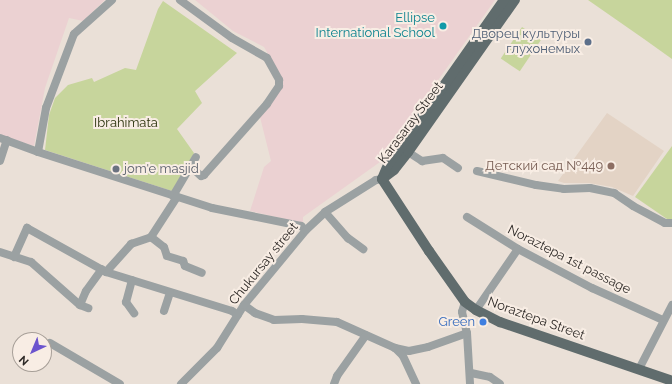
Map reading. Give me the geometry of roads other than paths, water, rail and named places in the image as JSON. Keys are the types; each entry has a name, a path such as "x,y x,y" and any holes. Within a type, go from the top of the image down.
{"main road":[{"name":"Karasaray Street","path":"382,179 388,165 504,0"},
{"name":"Karasaray Street","path":"382,179 394,170 408,152 515,0"},
{"name":"Noraztepa Street","path":"382,179 429,251 465,302 476,310 500,322 672,381"}],"street":[{"path":"38,152 46,108 74,34 112,0"},
{"path":"180,0 232,38 267,58 279,80 277,88 267,104 204,175 201,176 191,167"},
{"path":"0,161 3,139 175,197 212,208 302,226 306,230"},
{"path":"408,152 422,161 443,158 458,168"},
{"path":"80,305 86,291 131,244 151,238 196,157"},
{"path":"477,171 536,185 564,189 590,188 614,192 633,206 665,223 672,223"},
{"name":"Chukursay street","path":"181,384 217,348 244,305 306,230 325,212 376,180 382,179"},
{"path":"325,212 348,238 364,249"},
{"name":"Noraztepa 1st passage","path":"467,217 518,250 592,288 663,320"},
{"path":"14,257 26,228 104,271 170,293 232,311 238,315"},
{"path":"151,238 164,247 167,256 183,262 185,266 202,272"},
{"path":"476,310 518,250"},
{"path":"0,252 34,265 80,305 88,308"},
{"path":"132,280 126,302 134,313"},
{"path":"164,311 170,293"},
{"path":"465,302 462,312 467,334 471,373 470,384"},
{"path":"244,305 255,313 274,320 302,319 337,322 396,348 409,351 421,349 467,334"},
{"path":"639,369 672,305"},
{"path":"334,384 336,376 366,335"},
{"path":"52,344 120,384"},
{"path":"396,348 402,356 416,384"},
{"path":"471,373 490,377 500,384"}],"place":[{"name":"Ellipse International School","path":"443,26"},
{"name":"Дворец культуры глухонемых","path":"588,42"},
{"name":"Детский сад №449","path":"611,166"},
{"name":"jom'e masjid","path":"116,169"},
{"name":"Green","path":"483,322"}],"park label":[{"name":"Ibrahimаta","path":"126,123"}]}
